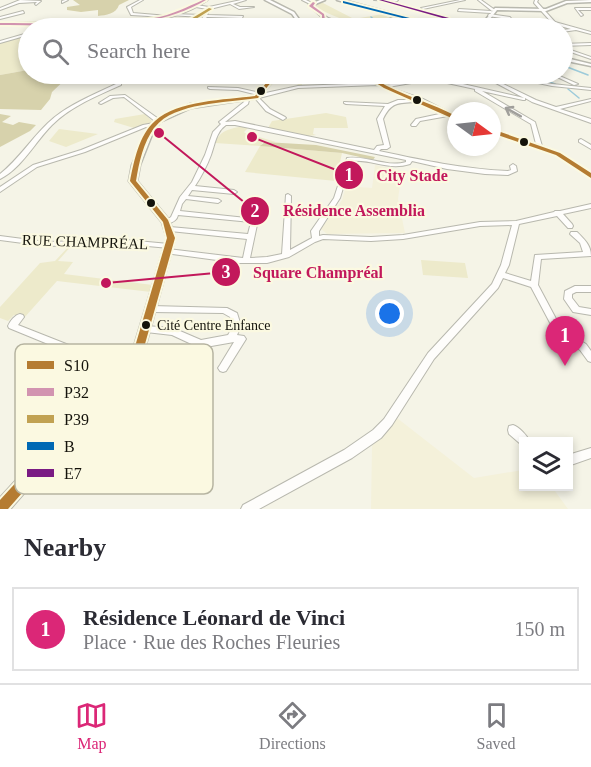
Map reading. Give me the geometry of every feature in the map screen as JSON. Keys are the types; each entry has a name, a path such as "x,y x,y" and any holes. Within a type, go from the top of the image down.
{"main road":[{"path":"158,18 197,6 205,0"},
{"path":"267,0 293,13 296,18"},
{"path":"322,0 312,6 325,18"},
{"path":"487,18 491,12 505,8 543,10 578,0 591,1"},
{"path":"342,1 399,18"},
{"path":"0,24 18,24"},
{"path":"573,61 591,66"},
{"path":"141,344 169,249 168,226 133,181 136,165 156,123 190,106 258,96 268,84"},
{"path":"0,509 15,492"}],"street":[{"path":"63,2 67,0"},
{"path":"142,0 129,7 132,14 238,18"},
{"path":"197,6 209,8 245,0"},
{"path":"303,0 313,4"},
{"path":"375,0 397,0"},
{"path":"423,8 464,0"},
{"path":"479,0 491,12"},
{"path":"527,0 536,1 550,18"},
{"path":"578,0 591,7"},
{"path":"6,1 40,1 36,4"},
{"path":"0,9 21,1"},
{"path":"230,3 239,8 252,7"},
{"path":"581,15 574,9 591,7"},
{"path":"205,16 209,8"},
{"path":"459,10 491,12 509,18"},
{"path":"0,18 22,12"},
{"path":"573,28 591,33"},
{"path":"0,35 18,35"},
{"path":"0,42 18,36"},
{"path":"573,46 591,44"},
{"path":"573,51 591,58"},
{"path":"573,83 591,89"},
{"path":"0,177 27,152 55,120 119,84"},
{"path":"210,88 238,89 258,96 298,87 395,84"},
{"path":"456,84 534,100"},
{"path":"501,84 534,100 591,121"},
{"path":"547,84 577,85"},
{"path":"381,85 447,113"},
{"path":"473,88 532,123 539,146"},
{"path":"100,93 112,97"},
{"path":"0,190 35,166 84,151 156,123 130,97 123,95 112,97 100,103"},
{"path":"258,96 268,110 283,118"},
{"path":"247,99 216,135 191,188 168,226 251,237"},
{"path":"346,103 387,105 393,102 420,100"},
{"path":"557,108 591,100"},
{"path":"375,152 380,147 387,147 380,119 387,105"},
{"path":"414,125 418,120 447,114"},
{"path":"228,123 485,172 512,172 514,171 513,166"},
{"path":"501,134 561,156 591,176"},
{"path":"581,141 591,147"},
{"path":"316,238 315,231 337,198 349,159 357,158 400,166 408,163 410,159"},
{"path":"191,188 234,192"},
{"path":"288,196 284,252 286,255 316,238 403,237 480,224 516,223 591,206"},
{"path":"183,198 218,201"},
{"path":"557,212 570,226"},
{"path":"176,213 255,219 246,260"},
{"path":"247,509 348,454 377,434 388,422 430,356 495,286 501,274 516,223"},
{"path":"574,234 583,243 588,254 538,257 534,285 560,332 583,347 590,355"},
{"name":"RUE CHAMPRÉAL","path":"0,238 46,244 126,242 210,259 270,259 286,255"},
{"path":"501,274 534,285"},
{"path":"591,290 575,289 568,293 568,299 576,310 591,312"},
{"path":"152,309 230,312 237,319 237,326 231,338"},
{"path":"20,317 12,326 57,344"},
{"path":"146,329 173,333 200,344 231,338 241,339 224,368"},
{"path":"513,430 521,437"},
{"path":"573,459 591,453"}],"shaded area":[{"path":"73,0 129,0 119,5 113,12 98,16 98,10 81,12 67,10 67,7 80,5"},
{"path":"321,2 352,18 340,18 313,5"},
{"path":"383,14 390,18 360,18"},
{"path":"18,37 18,72 0,75 0,42"},
{"path":"18,72 18,84 60,84 52,92 50,99 41,110 0,109 0,75"},
{"path":"326,113 346,117 348,128 314,128 313,134 316,135 308,136 268,128 272,121"},
{"path":"0,114 11,116 2,122 13,125 19,122 36,125 30,131 0,147"},
{"path":"145,114 153,122 134,128 114,122 115,119"},
{"path":"251,125 245,133 276,142 263,142 261,146 342,153 336,181 245,172 260,146 215,143 225,131"},
{"path":"59,129 98,134 66,147 49,141"},
{"path":"265,142 316,145 375,157 373,160 342,153 260,146"},
{"path":"375,165 402,171 398,199 405,233 327,234 321,229 342,200 346,186 372,188"},
{"path":"72,245 58,261 73,262 64,274 153,285 151,292 57,281 24,318 14,315 8,321 0,318 0,307 40,263 55,261"},
{"path":"421,260 465,263 468,278 423,275"},
{"path":"397,418 474,478 519,471 519,491 555,491 568,509 371,509 372,446"}],"waterway":[{"path":"573,69 588,75"},
{"path":"568,89 579,98"}],"transit line":[{"name":"P32","path":"160,18 205,0"},
{"name":"E7","path":"380,0 447,18"},
{"name":"B","path":"344,2 406,18"},
{"name":"P32","path":"314,3 311,6 324,18"},
{"name":"P39","path":"195,18 210,9"},
{"name":"P32","path":"0,24 18,24"},
{"name":"S10","path":"140,344 171,238 166,222 133,181 144,141 158,121 167,115 204,104 256,97 267,84"},
{"name":"S10","path":"380,84 447,114"},
{"name":"S10","path":"501,134 558,154 591,176"},
{"name":"S10","path":"0,509 15,492"}],"place":[{"name":"Résidence Assemblia","path":"159,133"},
{"name":"City Stade","path":"252,137"},
{"name":"Square Champréal","path":"106,283"},
{"name":"Cité Centre Enfance","path":"146,325"},
{"name":"Résidence Léonard de Vinci","path":"565,366"}]}
